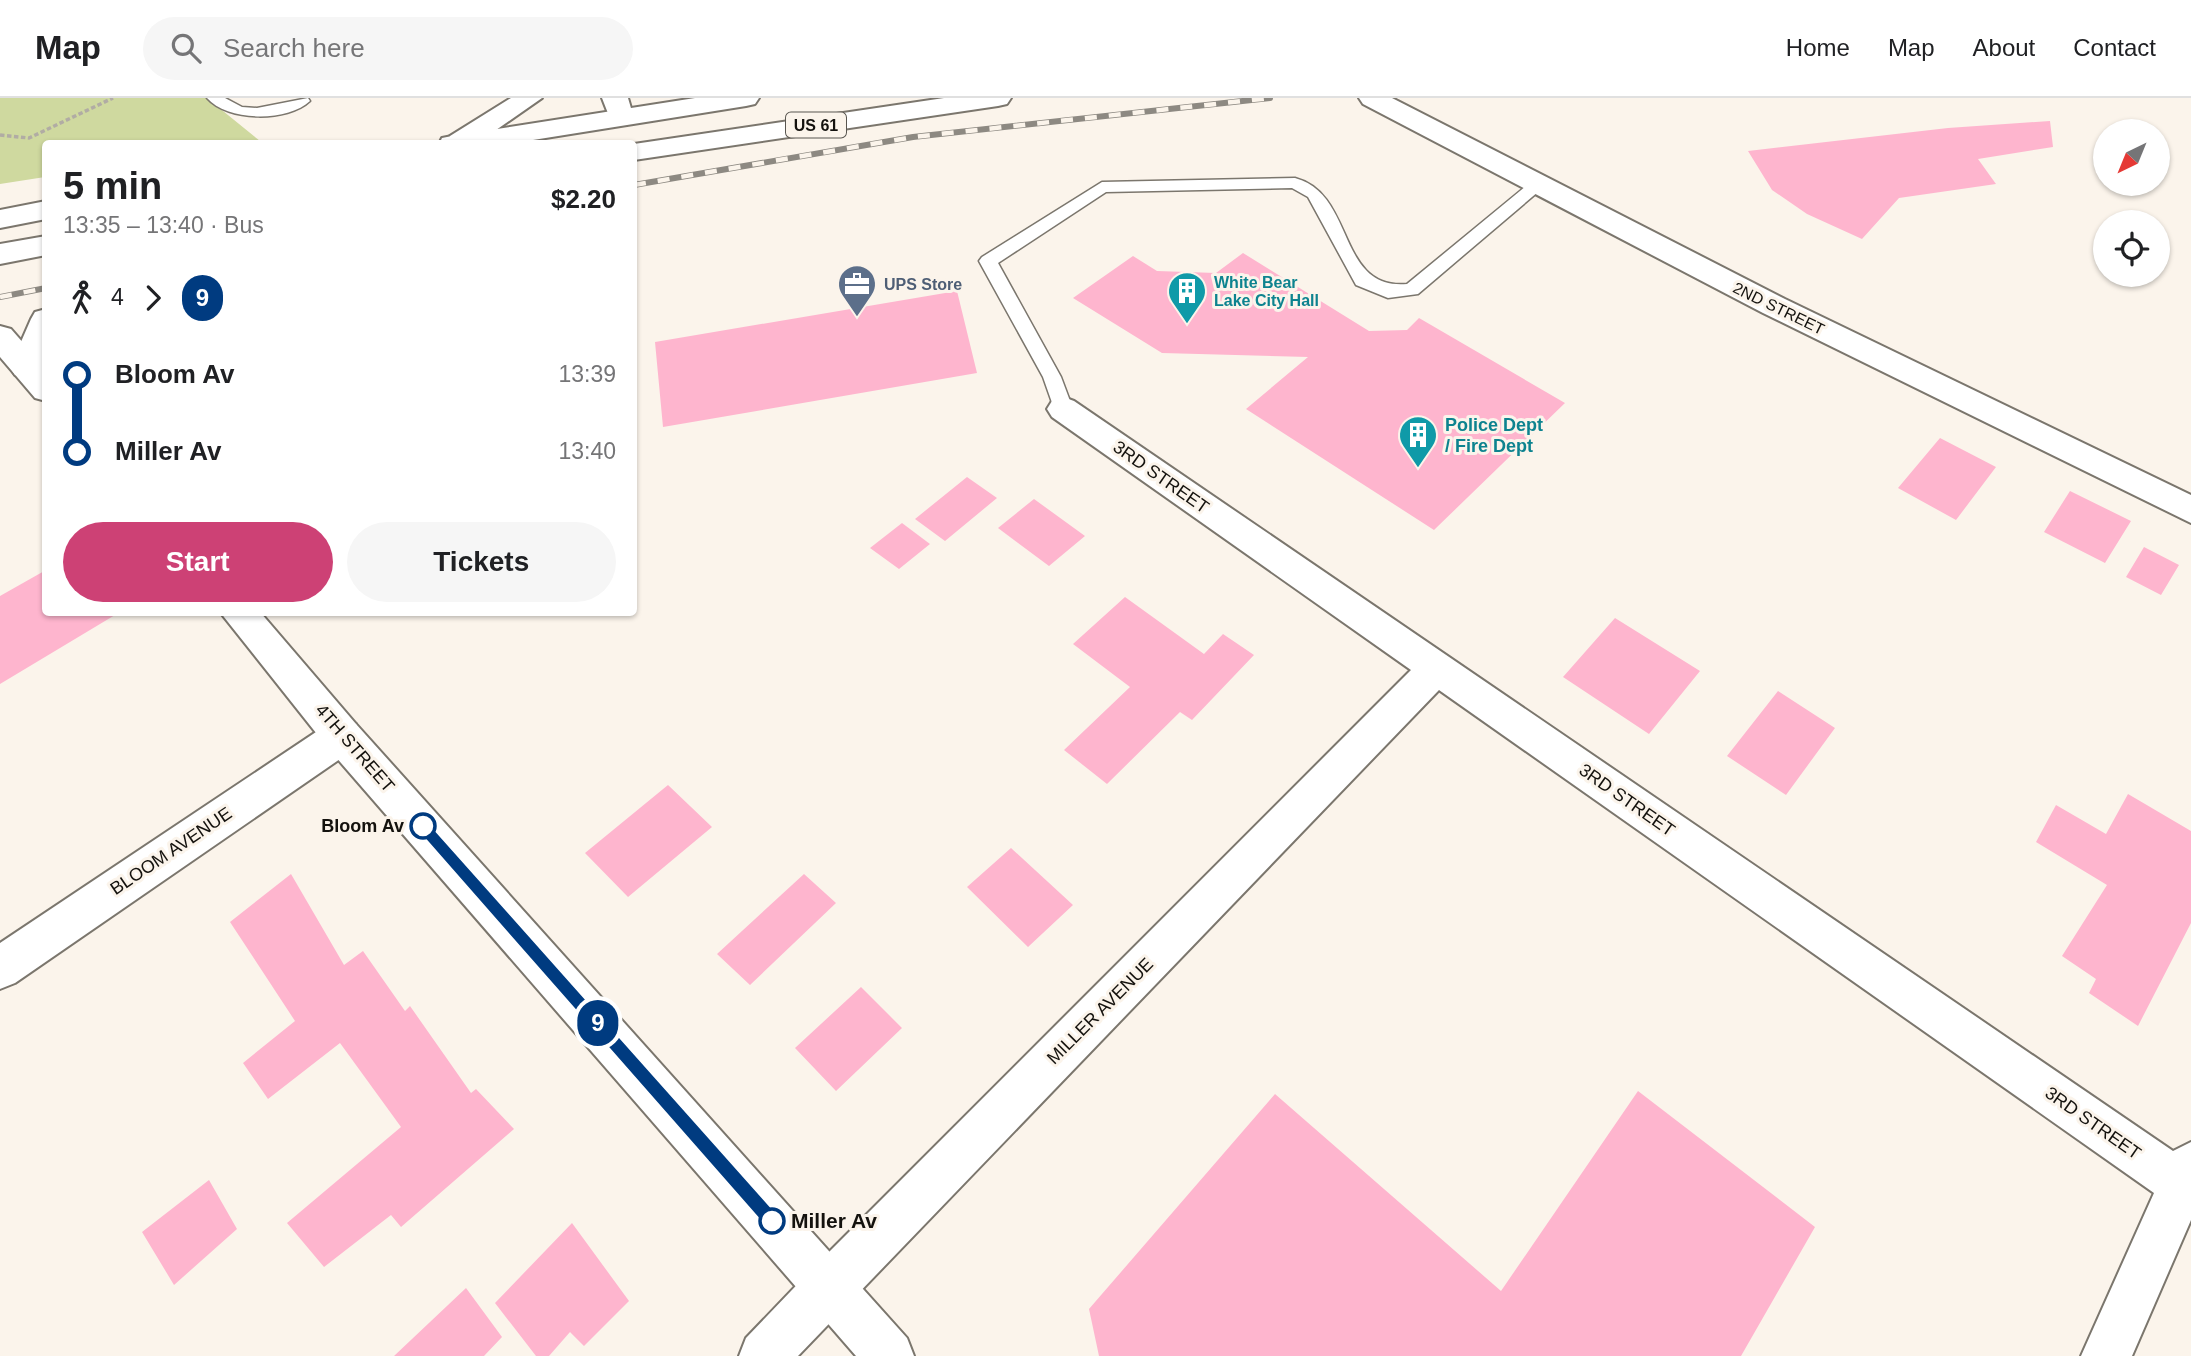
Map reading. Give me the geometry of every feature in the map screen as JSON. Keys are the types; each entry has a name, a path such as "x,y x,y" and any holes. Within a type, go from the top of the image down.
{"street":[{"path":"461,140 529,98"},
{"path":"469,140 617,107 746,98"},
{"name":"US 61","path":"637,152 998,98"},
{"name":"2ND STREET","path":"1372,98 1537,186 1774,306 2191,510"},
{"path":"588,140 617,107"},
{"path":"0,219 42,211"},
{"path":"0,254 42,246"},
{"path":"0,337 36,379"},
{"path":"36,379 42,343"},
{"name":"3RD STREET","path":"1063,409 1437,668 2188,1180"},
{"name":"4TH STREET","path":"241,616 342,736 830,1285 889,1356"},
{"name":"MILLER AVENUE","path":"764,1356 830,1285 1437,668"},
{"name":"BLOOM AVENUE","path":"0,968 342,736"},
{"path":"2106,1356 2188,1180"}],"lane":[{"path":"215,98 237,114 255,114 302,101"},
{"path":"1063,409 1052,377 988,261 1102,187 1295,183 1315,194 1362,281 1388,292 1412,290 1537,186"}],"path":[{"path":"0,135 29,138 113,98"}],"green space":[{"path":"0,98 207,98 259,140 42,140 42,177 0,184"}],"building":[{"path":"2050,121 2053,147 1978,159 1996,184 1899,198 1862,239 1807,214 1772,190 1748,151 1948,128"},
{"name":"Police Dept / Fire Dept","path":"1243,253 1369,331 1407,330 1419,318 1565,403 1434,530 1246,409 1308,357 1162,353 1073,298 1133,256 1157,271 1216,273"},
{"path":"957,291 977,373 663,427 655,342"},
{"path":"1940,438 1996,467 1956,520 1898,488"},
{"path":"967,477 997,498 945,541 915,519"},
{"path":"2070,491 2131,521 2105,563 2044,532"},
{"path":"1034,499 1085,536 1049,566 998,528"},
{"path":"902,523 930,544 899,569 870,548"},
{"path":"2144,547 2179,565 2161,595 2126,577"},
{"path":"42,572 42,616 113,616 0,684 0,596"},
{"path":"1125,597 1204,654 1223,634 1254,655 1192,720 1180,712 1107,784 1064,750 1130,687 1073,644"},
{"path":"1615,618 1700,671 1649,734 1563,677"},
{"path":"1778,691 1835,728 1786,795 1727,756"},
{"path":"668,785 712,827 628,897 585,853"},
{"path":"2128,794 2191,831 2191,923 2138,1026 2089,993 2096,979 2062,956 2107,885 2036,842 2056,805 2106,834"},
{"path":"1011,848 1073,905 1028,947 967,887"},
{"path":"291,874 344,965 363,951 405,1011 410,1006 471,1093 476,1089 514,1129 401,1227 391,1215 324,1267 287,1223 401,1127 340,1043 268,1099 243,1063 295,1021 230,922"},
{"path":"804,874 836,903 750,985 717,954"},
{"path":"861,987 902,1028 836,1091 795,1048"},
{"path":"1638,1091 1815,1227 1741,1356 1099,1356 1089,1309 1275,1094 1501,1291"},
{"path":"209,1180 237,1229 174,1285 142,1232"},
{"path":"572,1223 629,1301 584,1346 570,1332 549,1356 536,1356 495,1303"},
{"path":"466,1288 502,1337 484,1356 394,1356"}],"railway":[{"path":"637,184 913,137 1270,98"},
{"path":"0,297 42,289"}],"bus line":[{"name":"9","path":"423,826 772,1221"}],"place":[{"name":"UPS Store","path":"857,318"},
{"name":"White Bear Lake City Hall","path":"1187,325"},
{"name":"Police Dept / Fire Dept","path":"1418,469"},
{"name":"Bloom Av","path":"423,826"},
{"name":"Miller Av","path":"772,1221"}]}
